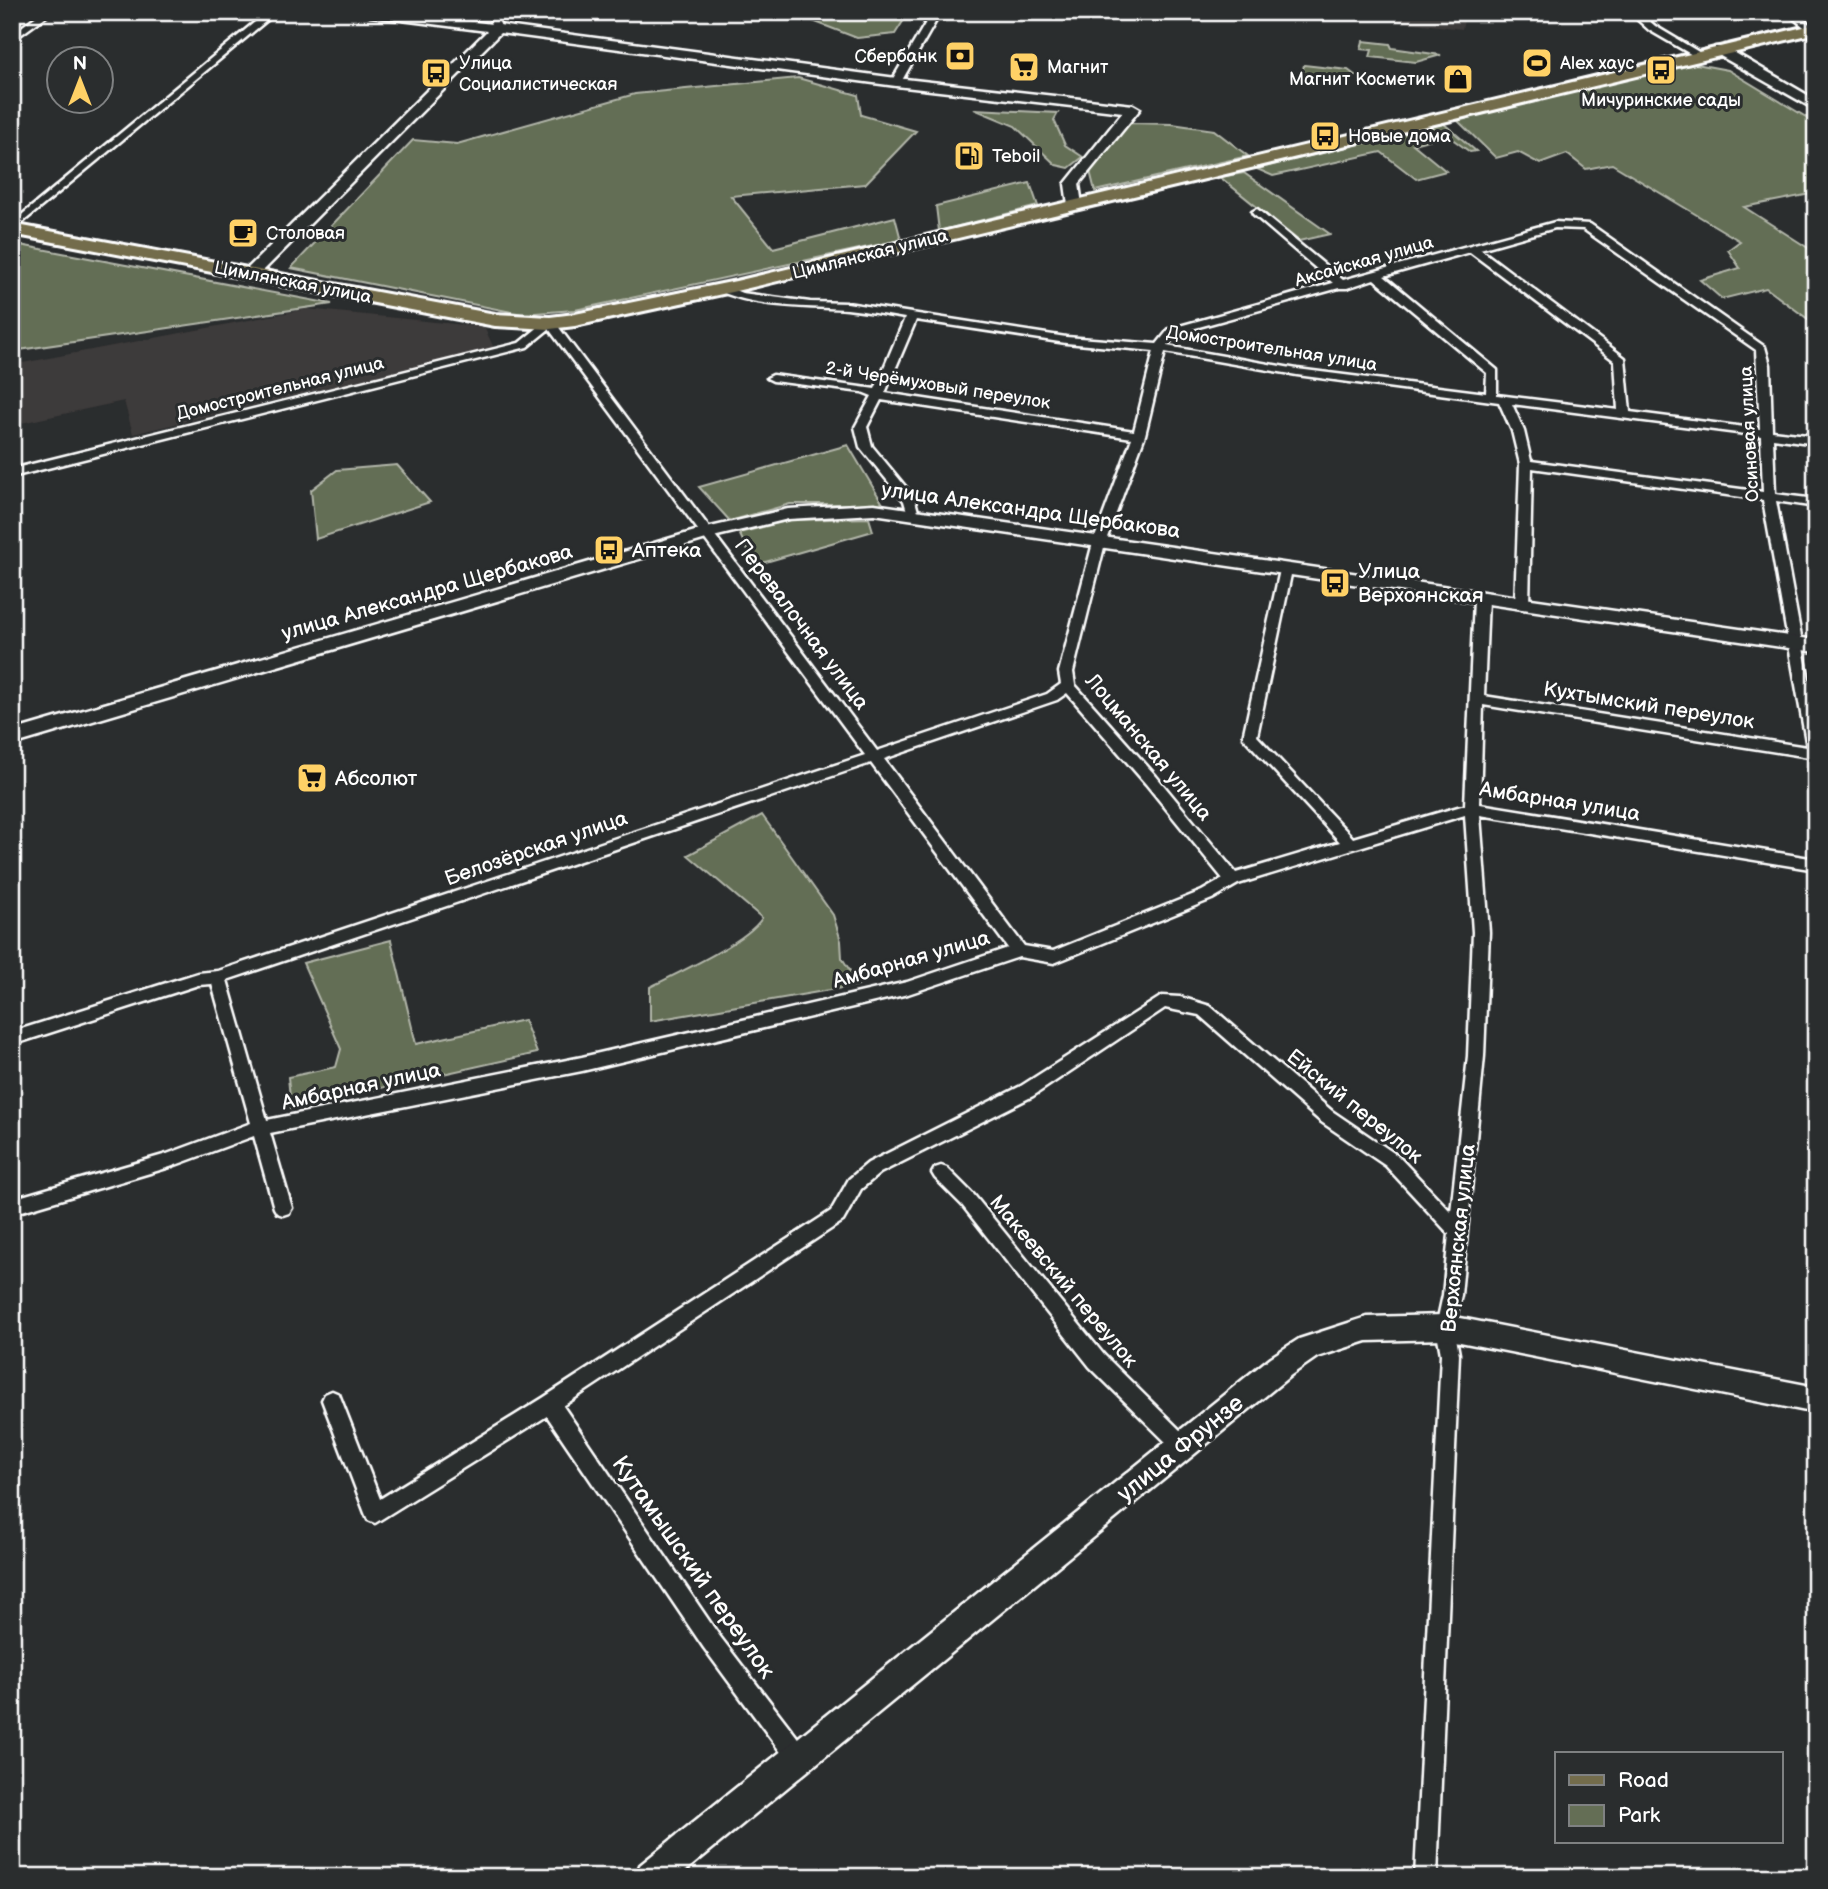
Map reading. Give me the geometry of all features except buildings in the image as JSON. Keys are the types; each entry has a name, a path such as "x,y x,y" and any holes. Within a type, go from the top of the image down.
{"main road":[{"name":"Цимлянская улица","path":"12,228 495,320 551,323 598,317 723,289 1814,28"}],"street":[{"path":"12,38 48,12"},
{"path":"12,228 273,12"},
{"path":"370,12 899,76 1133,109 1103,142 1072,184 1075,205"},
{"path":"497,29 494,22 503,12"},
{"path":"899,76 937,12"},
{"path":"1633,12 1652,28 1697,54"},
{"path":"1790,12 1814,28"},
{"path":"251,274 497,29"},
{"path":"1720,50 1816,106"},
{"path":"899,76 914,70"},
{"path":"1257,212 1343,286"},
{"name":"Аксайская улица","path":"1160,348 1173,331 1555,225 1586,226"},
{"name":"Осиновая улица","path":"1586,226 1761,349 1769,497 1807,645 1816,758"},
{"path":"1473,249 1621,360 1624,413"},
{"path":"1377,276 1493,372 1498,399 1518,431 1526,464 1522,605"},
{"name":"Домостроительная улица","path":"723,289 740,296 912,316 1066,340 1160,348 1297,372 1816,440"},
{"path":"912,316 861,427 866,447 910,500 913,515"},
{"name":"Домостроительная улица","path":"12,473 523,345 551,323"},
{"name":"Перевалочная улица","path":"551,323 1019,951"},
{"name":"Лоцманская улица","path":"1160,348 1139,435 1099,542 1066,672 1068,686 1233,880"},
{"name":"2-й Черёмуховый переулок","path":"773,378 864,389 878,395 1139,435"},
{"path":"1526,464 1816,503"},
{"name":"улица Александра Щербакова","path":"12,738 708,533 788,514 874,509 1481,600 1807,645"},
{"path":"1286,570 1250,737 1349,843"},
{"name":"Верхоянская улица","path":"1426,1877 1450,1354 1445,1327 1459,1232 1476,1056 1481,932 1472,808 1481,600"},
{"name":"Белозёрская улица","path":"12,1039 198,979 218,977 1040,701 1068,686"},
{"name":"Кухтымский переулок","path":"1476,699 1815,753"},
{"name":"Амбарная улица","path":"12,1207 170,1160 240,1132 262,1130 582,1064 908,988 1019,951 1054,957 1207,895 1233,880 1472,808 1816,864"},
{"path":"218,977 284,1208"},
{"name":"Ейский переулок","path":"550,1404 836,1216 855,1184 874,1168 1027,1091 1163,1002 1180,1003 1204,1010 1326,1116 1392,1161 1459,1232"},
{"name":"Макеевский переулок","path":"941,1173 968,1200 1097,1361 1183,1446"},
{"name":"улица Фрунзе","path":"652,1877 1183,1446 1309,1348 1367,1329 1445,1327 1816,1400"},
{"path":"332,1400 375,1513 550,1404"},
{"name":"Кутамышский переулок","path":"550,1404 711,1641 799,1758"}],"shaded area":[{"path":"1328,12 1466,12 1462,29"},
{"path":"307,309 484,327 494,348 133,434 124,401 12,425 12,365"}],"green space":[{"path":"909,12 895,34 857,38 792,13"},
{"path":"1363,41 1441,55 1416,62 1370,57 1372,50 1361,49"},
{"path":"1696,64 1728,70 1816,123 1816,193 1744,207 1816,253 1816,325 1766,288 1722,299 1700,280 1740,268 1728,250 1740,241 1612,164 1586,169 1567,154 1540,164 1518,152 1496,158 1454,117"},
{"path":"1304,65 1348,70 1356,76 1328,83 1307,82 1300,79"},
{"path":"798,78 858,95 861,115 916,131 865,184 731,196 773,248 895,217 901,240 575,310 522,314 291,268 413,140 457,144 635,94"},
{"path":"974,109 1058,113 1054,120 1065,145 1083,157 1069,168 1056,165 1015,126"},
{"path":"1127,123 1172,124 1214,130 1248,156 1095,191 1090,171"},
{"path":"1443,123 1476,151 1470,152 1447,135 1413,144 1446,171 1416,179 1381,152 1273,176 1257,169"},
{"path":"1244,173 1330,234 1299,241 1220,177"},
{"path":"1030,183 1038,206 939,231 936,206"},
{"path":"20,245 332,304 12,351 12,251"},
{"path":"848,445 883,504 790,504 730,521 699,487"},
{"path":"397,465 430,502 316,539 311,490 337,470"},
{"path":"869,518 873,531 755,565 739,533 791,520"},
{"path":"762,815 833,915 841,941 842,958 859,985 650,1021 650,987 727,947 762,918 688,855"},
{"path":"391,940 416,1044 524,1020 537,1053 291,1108 288,1077 336,1067 341,1049 303,963"}],"place":[{"name":"Сбербанк","path":"960,56"},
{"name":"Alex хаус","path":"1537,63"},
{"name":"Магнит","path":"1024,67"},
{"name":"Мичуринские сады","path":"1661,70"},
{"name":"Улица Социалистическая","path":"436,73"},
{"name":"Магнит Косметик","path":"1458,79"},
{"name":"Новые дома","path":"1325,136"},
{"name":"Teboil","path":"969,156"},
{"name":"Столовая","path":"243,233"},
{"name":"Аптека","path":"609,550"},
{"name":"Улица Верхоянская","path":"1335,583"},
{"name":"Абсолют","path":"312,778"}]}
